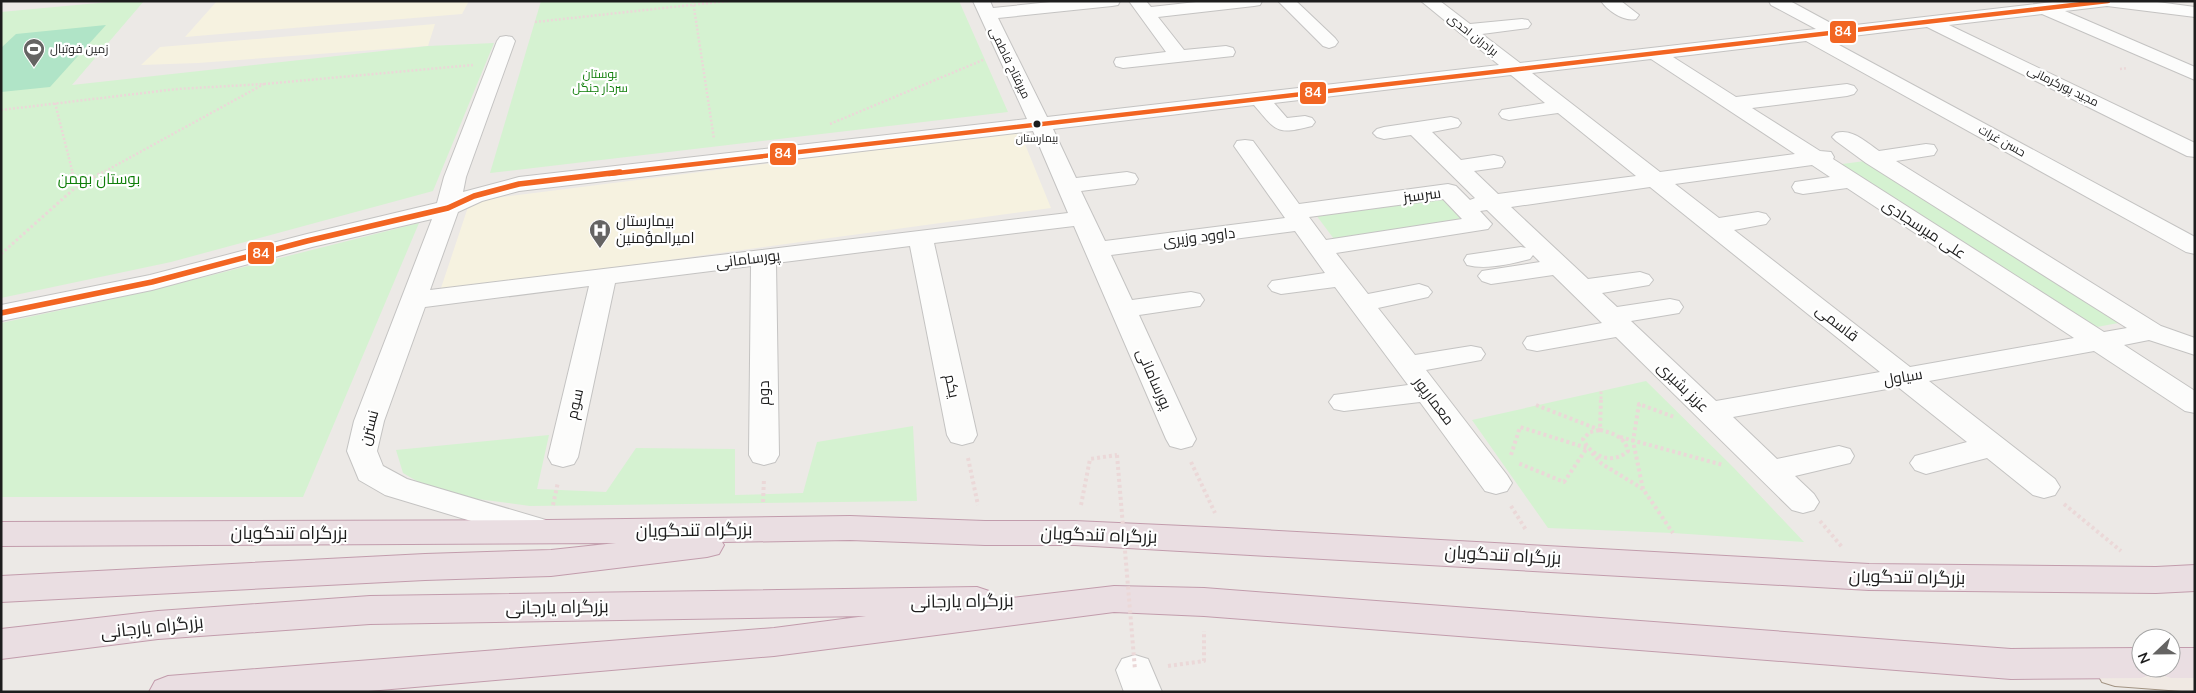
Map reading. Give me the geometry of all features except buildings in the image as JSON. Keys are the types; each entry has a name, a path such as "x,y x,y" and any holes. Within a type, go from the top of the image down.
{"highway":[{"name":"بزرگراه تندگویان","path":"1,534 548,532 850,528 985,533 1076,533 1227,540 1869,577 2156,580 2195,578"},
{"path":"1,588 425,567 551,563 850,528"},
{"path":"168,692 774,642 1114,599 1204,602 2011,664 2131,663"},
{"name":"بزرگراه یارجانی","path":"1,644 158,625 370,610 1114,599"},
{"path":"2181,663 2195,663"}],"main road":[{"path":"2011,664 2195,678"}],"street":[{"path":"984,7 1112,1"},
{"path":"1142,7 1254,1"},
{"path":"1286,1 1329,42"},
{"name":"برادران احدی","path":"1429,1 1516,69"},
{"path":"1609,1 1630,15"},
{"path":"1777,1 1836,33"},
{"path":"1,313 152,282 307,241 448,208 461,201 487,192 519,184 2108,1 2195,12"},
{"name":"میرفتاح فاطمی","path":"984,7 1040,124"},
{"path":"1142,7 1179,56"},
{"path":"2044,9 2195,74"},
{"name":"مجید پورکرمانی","path":"1930,22 2195,151"},
{"path":"1466,30 1522,24"},
{"name":"حسن غرات","path":"1810,36 2195,246"},
{"name":"نسترن","path":"506,41 455,176 448,208 369,421 362,451 370,472 396,487 548,532"},
{"path":"1123,62 1226,52"},
{"name":"علی میرسجادی","path":"1654,53 2195,404"},
{"name":"قاسمی","path":"1516,69 2044,488"},
{"path":"1731,104 1847,90"},
{"path":"1259,99 1282,125 1305,122"},
{"path":"1509,114 1563,106"},
{"path":"1384,133 1451,123"},
{"name":"پورسامانی","path":"1040,124 1181,439"},
{"name":"عزیز بشیری","path":"1417,129 1803,502"},
{"path":"1843,137 2151,332 2195,346"},
{"path":"1245,146 1320,248"},
{"path":"1463,206 1816,158 1926,150"},
{"path":"1455,167 1494,162"},
{"path":"1068,186 1127,179"},
{"path":"1804,187 1850,181"},
{"name":"سرسبز","path":"1297,218 1448,191 1480,224 1320,248"},
{"name":"پورسامانی","path":"415,300 1082,218"},
{"name":"داوود وزیری","path":"1096,250 1297,218"},
{"path":"1714,226 1758,219"},
{"name":"یکم","path":"921,238 962,435"},
{"name":"معمارپور","path":"1320,248 1496,483"},
{"name":"دوم","path":"764,257 764,455"},
{"path":"1483,268 1551,259"},
{"name":"سوم","path":"563,456 604,277"},
{"path":"1281,286 1342,278"},
{"path":"1580,288 1640,280"},
{"path":"1361,303 1420,292"},
{"path":"1123,309 1190,300"},
{"path":"1537,343 1670,307"},
{"name":"سیاول","path":"1708,412 2151,332"},
{"path":"1407,365 1471,354"},
{"path":"1344,402 1427,392"},
{"path":"1926,463 1992,446"},
{"path":"1770,471 1840,456"}],"path":[{"path":"535,22 694,3 728,1"},
{"path":"694,3 716,146"},
{"path":"830,125 1004,51"},
{"path":"1,110 177,89 264,84 498,62"},
{"path":"1,254 76,187 264,84"},
{"path":"55,103 76,187"},
{"path":"1600,430 1601,391"},
{"path":"1673,533 1643,489 1633,441 1639,404 1688,423 1708,412"},
{"path":"1536,405 1620,437 1724,465"},
{"path":"1520,428 1587,448 1564,482 1509,460 1520,428"},
{"path":"1600,430 1584,435 1583,439 1587,448 1602,464 1643,489"},
{"path":"962,435 985,533"},
{"path":"1592,453 1606,458 1620,457 1628,451 1625,442 1620,437"},
{"path":"1181,439 1227,540"},
{"path":"762,529 764,455"},
{"path":"548,532 563,456"},
{"path":"1076,533 1090,459 1117,456 1139,681"},
{"path":"1496,483 1545,557"},
{"path":"2044,488 2156,580"},
{"path":"1803,502 1869,577"}],"shaded area":[{"path":"217,1 469,1 462,14 185,37"},
{"path":"435,24 428,46 198,63 141,65 160,47"},
{"name":"بیمارستان امیرالمؤمنین","path":"1020,132 1051,208 440,291 470,201"}],"green space":[{"name":"بوستان بهمن","path":"119,1 144,1 72,85 428,46 494,43 433,191 171,262 1,298 1,12"},
{"name":"بوستان سردار جنگل","path":"541,1 959,1 1008,112 490,173"},
{"name":"زمین فوتبال","path":"106,25 50,87 1,92 1,48 16,34"},
{"path":"1872,160 2129,321 2086,329 1835,165"},
{"path":"1440,197 1461,219 1334,239 1316,215"},
{"path":"419,223 303,497 1,497 1,323 145,292"},
{"path":"1646,381 1734,468 1804,542 1673,533 1548,528 1472,420"},
{"path":"913,426 917,501 530,506 439,494 403,473 396,450 549,435 537,489 606,492 636,448 735,449 735,495 803,493 817,442"}],"transit line":[{"name":"84","path":"1,313 152,282 307,241 448,208 474,196 519,184 2108,1"}],"place":[{"name":"زمین فوتبال","path":"34,68"},
{"name":"بیمارستان","path":"1037,124"},
{"name":"بیمارستان امیرالمؤمنین","path":"600,249"}]}
